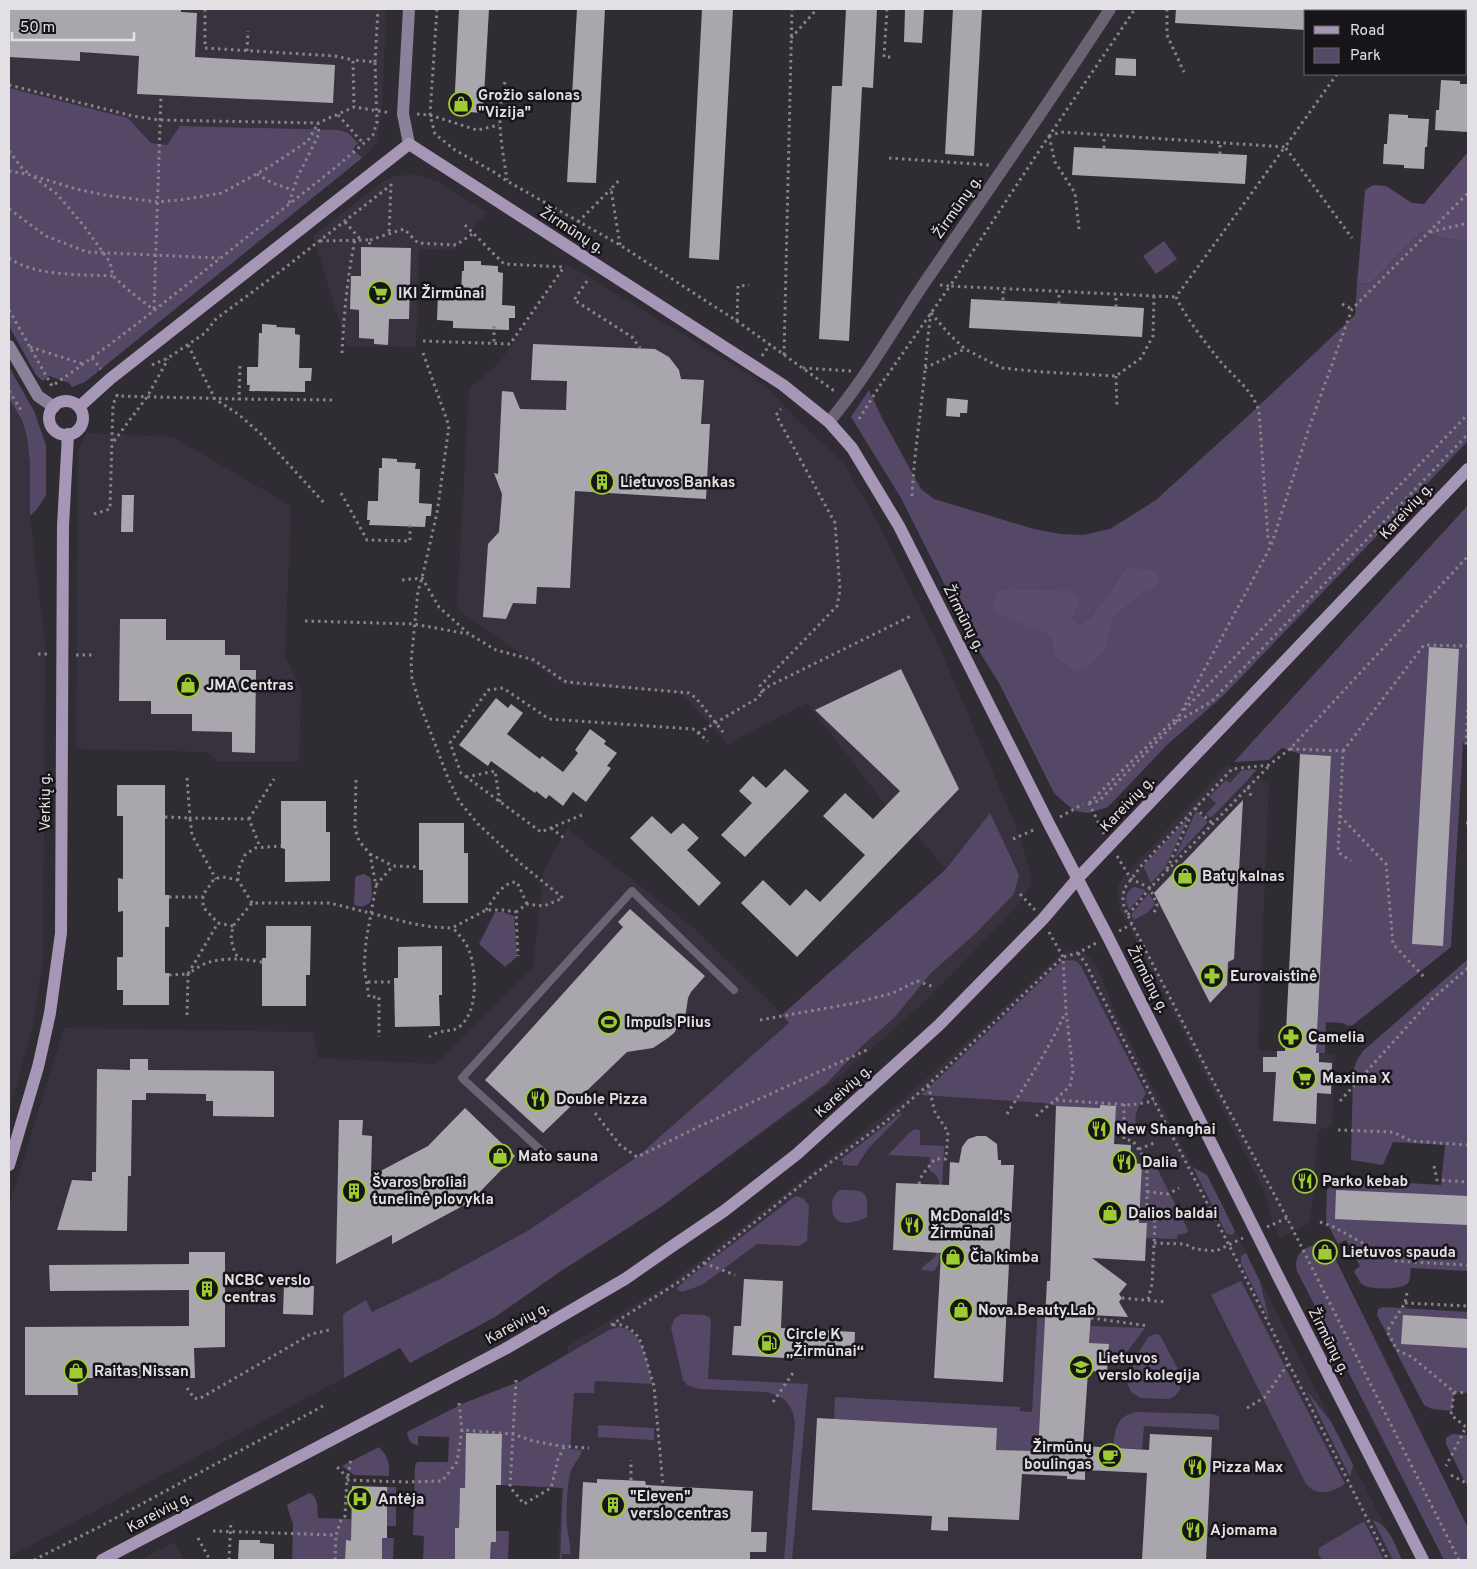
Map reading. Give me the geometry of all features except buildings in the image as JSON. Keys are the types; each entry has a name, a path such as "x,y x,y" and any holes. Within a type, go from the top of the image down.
{"main road":[{"path":"79,407 110,379 409,144 404,114 409,9"},
{"name":"Žirmūnų g.","path":"409,144 783,385 829,422 852,448 899,526 1423,1560"},
{"path":"9,346 38,396 54,407"},
{"path":"69,401 79,407 83,418 79,429 68,434 57,432 50,423 54,407 58,403 69,401"},
{"name":"Verkių g.","path":"9,1165 43,1045 50,1013 61,933 63,526 68,434"},
{"name":"Kareivių g.","path":"102,1560 505,1349 625,1279 724,1211 797,1154 940,1025 1043,920 1078,878 1468,469"}],"street":[{"name":"Žirmūnų g.","path":"829,422 849,399 1110,9"}],"lane":[{"path":"547,1156 462,1078 632,891 734,990"}],"path":[{"path":"205,9 206,48 335,56 376,62"},
{"path":"9,310 52,386 84,365 373,135 377,111 378,9"},
{"path":"437,9 430,115 435,134 455,150 620,246 737,321 832,390 839,391"},
{"path":"784,355 792,9"},
{"path":"791,38 817,9"},
{"path":"887,9 884,57 894,57"},
{"path":"859,418 950,286 1135,9"},
{"path":"1167,9 1167,35 1184,72"},
{"path":"247,50 248,31"},
{"path":"353,60 354,107"},
{"path":"1176,297 1336,75"},
{"path":"504,82 500,100 499,125 507,181"},
{"path":"9,85 133,116 160,120 318,123 354,107 404,114 430,115 477,130 499,125"},
{"path":"154,310 160,95"},
{"path":"338,114 363,143"},
{"path":"9,171 31,175 76,189 157,202 180,200 222,193 257,174 308,141 318,123"},
{"path":"288,204 297,178 319,134 318,123"},
{"path":"1049,136 1061,132 1285,147"},
{"path":"1104,135 1104,148"},
{"path":"1049,136 1055,162 1075,193 1079,229"},
{"path":"1220,143 1220,154"},
{"path":"1285,147 1352,238"},
{"path":"9,151 22,168 57,194 84,226 110,262 113,276"},
{"path":"889,158 1005,166"},
{"path":"257,174 272,183 293,190"},
{"path":"578,222 621,178"},
{"path":"146,370 153,364 168,358 205,333 216,319 391,185 389,234"},
{"path":"611,189 620,246"},
{"path":"1468,193 1352,309 1309,428 1271,546 1181,713 1176,722 1099,801 1088,803 1181,713 1468,414"},
{"path":"9,209 46,236 88,252 220,258"},
{"path":"344,222 362,240"},
{"path":"1428,233 1468,223"},
{"path":"423,341 510,344 564,267 504,264 465,225"},
{"path":"319,241 370,240 404,229 418,243 456,245 474,233"},
{"path":"342,353 344,306 355,240"},
{"path":"370,240 370,247"},
{"path":"9,258 18,264 43,271 113,276 154,310"},
{"path":"586,281 574,300 632,337 640,348"},
{"path":"925,283 950,286 1176,297"},
{"path":"737,321 738,286 750,285"},
{"path":"1003,288 1003,300"},
{"path":"1059,291 1059,304"},
{"path":"1116,294 1116,307"},
{"path":"931,312 950,335 965,349 1002,368 1116,376 1141,358 1153,336 1154,296"},
{"path":"1176,297 1183,311 1220,361 1256,400 1259,410 1268,538 1271,546"},
{"path":"1342,304 1352,309"},
{"path":"912,496 931,312"},
{"path":"494,326 494,344"},
{"path":"188,345 215,399 238,414 261,434 326,504"},
{"path":"30,347 84,365"},
{"path":"926,368 965,349"},
{"path":"423,353 449,426 437,513 418,591 411,662 412,678 419,702 448,778 459,801 478,824 520,863 563,898 544,906 527,904 516,912 486,910"},
{"path":"92,358 118,389 113,404 110,509 94,514"},
{"path":"113,443 147,397 168,358"},
{"path":"239,399 240,366"},
{"path":"802,368 855,371 850,377"},
{"path":"1116,376 1117,408"},
{"path":"9,391 23,413"},
{"path":"116,396 335,400"},
{"path":"762,694 760,686 837,606 840,590 835,523 776,414 781,410"},
{"path":"1176,722 1211,702 1468,434"},
{"path":"341,493 367,540 410,541 410,522"},
{"path":"1128,915 1150,888 1248,787 1290,749 1468,556"},
{"path":"402,580 422,578"},
{"path":"422,578 439,607 469,634 496,650 534,660 568,682 689,693 696,698 723,732"},
{"path":"697,733 758,698 765,688 911,616"},
{"path":"305,620 414,624 469,634"},
{"path":"1351,862 1338,852 1343,750 1424,644 1468,646"},
{"path":"582,815 541,832 461,773 450,743 488,690 502,688 549,719 693,729 708,741"},
{"path":"1468,702 1466,745 1468,746"},
{"path":"1290,749 1343,750"},
{"path":"1269,766 1232,768 1141,866 1124,889 1124,907 1287,1218 1459,1560"},
{"path":"466,777 494,771 500,802"},
{"path":"187,778 192,835 216,879"},
{"path":"249,819 274,779"},
{"path":"356,780 355,828 359,841 370,854 393,866 419,867"},
{"path":"1248,787 1251,796"},
{"path":"1194,809 1213,824"},
{"path":"1166,872 1194,809"},
{"path":"1340,816 1386,864 1393,944 1424,977"},
{"path":"165,817 249,819"},
{"path":"249,819 260,847"},
{"path":"550,828 564,838"},
{"path":"252,903 238,880 239,868 246,856 255,848 281,846"},
{"path":"370,854 376,886 366,941 364,967 370,996 379,997 379,1037"},
{"path":"376,886 393,866"},
{"path":"233,926 218,923 203,907 203,897 214,879 223,877 238,880"},
{"path":"1131,879 1150,888 1157,905 1154,913"},
{"path":"252,903 330,903 414,924 452,928 486,910 499,891 511,882 518,882 527,904"},
{"path":"1020,894 1043,920 1063,958 1066,1011 1073,1071 1070,1086 1036,1116"},
{"path":"169,897 203,897"},
{"path":"241,959 235,954 231,938 233,926 252,903"},
{"path":"516,912 518,956"},
{"path":"187,1014 188,974 218,923"},
{"path":"429,1037 441,1032 453,1031 464,1023 470,1013 475,995 474,973 469,951 462,937 452,928"},
{"path":"663,1486 654,1386 641,1342 629,1328 621,1325 611,1325 662,1293 704,1263 816,1173 884,1123 928,1085 1063,958 1078,953 1086,964 1154,1102 1229,1245 1388,1560"},
{"path":"169,975 188,974 201,964 221,959 262,962"},
{"path":"1340,1101 1432,999 1468,968"},
{"path":"760,1020 855,1003 893,993 917,981 934,987"},
{"path":"368,982 394,982"},
{"path":"1007,1114 1052,1042 1066,1011"},
{"path":"595,1114 620,1145 637,1157 700,1126 869,1049"},
{"path":"919,1184 922,1175 935,1159 946,1159 948,1132 936,1112 928,1085"},
{"path":"1054,1100 1124,1104 1154,1102"},
{"path":"1124,1104 1124,1138 1133,1141 1147,1162 1147,1211 1153,1216 1155,1223 1152,1284 1148,1299"},
{"path":"1338,1130 1393,1132 1411,1141 1468,1145"},
{"path":"1139,1149 1154,1143"},
{"path":"1434,1166 1437,1180 1468,1182"},
{"path":"1147,1192 1168,1194 1179,1188"},
{"path":"1320,1222 1332,1226 1395,1261 1468,1265"},
{"path":"1154,1243 1186,1244 1195,1249 1216,1251 1229,1245"},
{"path":"704,1263 735,1275"},
{"path":"1407,1292 1405,1303 1387,1331 1397,1350 1412,1357 1454,1392 1468,1393"},
{"path":"1122,1298 1166,1302"},
{"path":"1405,1303 1468,1306"},
{"path":"1091,1318 1149,1326"},
{"path":"187,1388 194,1398 199,1399 311,1334 329,1330"},
{"path":"1108,1359 1130,1360"},
{"path":"1247,1408 1265,1397 1288,1364"},
{"path":"773,1402 793,1373"},
{"path":"516,1380 510,1487 524,1504 551,1488 558,1459 564,1446"},
{"path":"1446,1466 1466,1427 1451,1415 1454,1392"},
{"path":"336,1466 347,1478 407,1482 442,1481 457,1462 462,1430 459,1403"},
{"path":"34,1560 323,1406"},
{"path":"462,1430 513,1434 534,1441 589,1448"},
{"path":"335,1560 336,1535 341,1520 345,1516 347,1478 352,1458"},
{"path":"631,1480 632,1460"},
{"path":"1451,1475 1468,1484"},
{"path":"229,1560 231,1521"},
{"path":"213,1531 336,1535"},
{"path":"198,1538 210,1560"}],"shaded area":[{"path":"9,9 386,9 383,88 377,141 362,158 353,148 357,143 348,134 339,130 180,126 167,145 151,143 128,118 9,88"},
{"path":"1468,152 1468,242 1421,232 1371,283 1357,284 1365,190 1373,185 1386,186 1412,203 1424,204"},
{"path":"416,174 439,182 487,212 453,250 419,249 416,347 347,346 313,236 382,182 396,176"},
{"path":"567,264 745,372 769,390 796,419 843,462 877,521 938,644 1015,824 1032,877 1030,887 1019,904 929,998 842,1075 662,1206 561,1271 495,1317 410,1363 400,1348 9,1557 9,1206 64,1028 313,1032 318,1058 436,1064 533,967 544,869 568,827 570,831 697,931 782,1014 946,869 916,834 886,805 807,703 728,744 681,693 564,685 457,609 469,389 499,363"},
{"path":"9,399 22,420 27,437 30,464 30,516 45,646 43,957 33,1025 9,1112"},
{"path":"86,433 173,437 291,506 285,655 301,690 299,761 217,761 207,752 76,749 78,452"},
{"path":"1127,567 1150,570 1158,575 1158,583 1153,589 1141,593 1112,619 1106,649 1089,667 1076,673 1054,656 1050,635 997,614 993,604 998,591 1012,589 1072,591 1079,601 1072,618 1080,624 1090,618"},
{"path":"1228,764 1269,784 1258,1050 1335,1054 1332,1125 1318,1131 1311,1218 1308,1224 1280,1238 1272,1222 1261,1185 1120,910 1118,898 1118,887 1123,877"},
{"path":"1076,950 1086,954 1097,966 1114,1010 1193,1167 1207,1175 1402,1560 558,1560 568,1346 673,1281 903,1100 1059,956 1068,951"},
{"path":"174,1542 184,1560 139,1560"}],"green space":[{"path":"9,88 128,118 151,143 167,145 180,126 339,130 348,133 358,143 353,149 362,158 85,382 72,387 69,383 49,376 43,381 36,375 9,326"},
{"path":"1421,232 1468,242 1468,441 1224,695 1168,744 1108,807 1088,813 1076,811 1054,793 999,683 974,643 901,498 851,417 869,390 882,418 921,489 934,499 1034,529 1060,534 1083,535 1110,529 1156,500 1248,416 1355,315 1357,284 1371,283","holes":["1127,567 1153,588 1141,592 1111,619 1106,649 1076,673 1054,656 1050,635 1072,618 1080,624 1090,618"]},
{"path":"1164,241 1177,259 1156,274 1143,256"},
{"path":"9,367 34,411 46,445 46,495 30,516 30,464 27,437 22,420 9,399"},
{"path":"1468,505 1468,742 1463,743 1451,947 1353,1025 1348,1026 1343,1023 1326,1022 1325,1053 1316,1053 1331,756 1300,754 1282,748 1269,760 1234,762"},
{"path":"1242,770 1257,770 1212,817 1209,817 1206,814 1216,803 1209,797 1226,780 1230,783"},
{"path":"1196,811 1207,823 1174,859"},
{"path":"990,813 1019,875 1014,894 974,935 931,973 895,1017 862,1046 826,1084 662,1206 561,1271 495,1317 410,1363 400,1348 344,1378 343,1314 366,1300 372,1312 442,1278 529,1230 637,1157 789,1023 782,1015 946,869"},
{"path":"1188,818 1165,868 1151,883 1143,866"},
{"path":"364,874 371,878 372,895 370,903 362,907 354,905 355,879 356,876"},
{"path":"1134,887 1146,890 1129,910 1126,897 1128,891"},
{"path":"1149,893 1155,904 1148,912 1134,920 1131,915"},
{"path":"495,912 503,912 514,916 517,957 505,967 479,944"},
{"path":"1468,959 1468,1271 1411,1268 1410,1280 1405,1285 1386,1288 1367,1287 1362,1284 1354,1272 1360,1266 1346,1240 1338,1244 1326,1221 1327,1190 1339,1179 1441,1185 1445,1145 1393,1142 1383,1165 1351,1160 1353,1071 1363,1051"},
{"path":"1070,960 1076,961 1081,966 1146,1093 1138,1108 1136,1117 1139,1132 1130,1134 1114,1133 1100,1108 921,1095 1059,964"},
{"path":"901,1113 868,1149 857,1166 843,1165 843,1161 839,1161"},
{"path":"915,1129 920,1130 920,1145 944,1146 939,1261 934,1271 921,1270 936,1255 939,1181 936,1175 929,1170 930,1157 888,1155"},
{"path":"1154,1162 1188,1230 1187,1233 1177,1235 1177,1239 1146,1238 1147,1223 1139,1223 1142,1164 1149,1165"},
{"path":"1193,1167 1207,1175 1235,1231 1232,1235 1226,1233"},
{"path":"840,1190 856,1191 864,1194 867,1202 867,1217 849,1223 844,1223 835,1218 832,1201"},
{"path":"797,1196 804,1199 809,1206 807,1241 799,1246 757,1244 702,1285 682,1292 676,1289 688,1278"},
{"path":"1323,1243 1329,1246 1468,1528 1468,1560 1444,1560 1297,1271 1297,1259 1302,1251"},
{"path":"1246,1253 1260,1282 1269,1319 1241,1263 1241,1256"},
{"path":"1241,1281 1345,1484 1335,1490 1319,1492 1306,1484 1211,1295"},
{"path":"1038,1304 1046,1305 1038,1451 996,1450 997,1428 834,1419 835,1397 1020,1407 1020,1411 1032,1412"},
{"path":"1383,1307 1468,1312 1468,1393 1454,1392 1452,1411 1432,1409 1424,1405 1377,1315 1378,1309"},
{"path":"682,1314 710,1317 708,1379 808,1384 792,1560 784,1560 795,1423 792,1410 782,1398 765,1392 700,1389 687,1385 683,1380 671,1328 674,1319"},
{"path":"1090,1326 1145,1328 1126,1353 1108,1352 1089,1343"},
{"path":"619,1327 627,1329 639,1341 653,1384 595,1381 594,1393 574,1393 570,1449 582,1450 571,1471 568,1486 567,1530 570,1554 562,1554 560,1560 563,1488 501,1485 502,1434 467,1433 465,1488 460,1488 459,1528 455,1528 455,1560 423,1560 424,1536 413,1535 415,1466 417,1462 448,1462 449,1437 418,1436 418,1445 411,1442 407,1432 464,1403 521,1381 609,1330"},
{"path":"1156,1334 1160,1335 1181,1375 1180,1390 1169,1399 1141,1398 1132,1393 1128,1385 1128,1370 1148,1337"},
{"path":"1307,1391 1331,1422 1353,1465 1350,1477"},
{"path":"1137,1412 1212,1414 1219,1416 1219,1430 1144,1426 1142,1449 1113,1448 1116,1431 1121,1420"},
{"path":"598,1425 654,1428 654,1440 598,1437"},
{"path":"1452,1434 1468,1435 1468,1488 1446,1444 1446,1438"},
{"path":"379,1447 388,1460 389,1476 354,1475 342,1466"},
{"path":"387,1487 396,1487 396,1526 387,1526"},
{"path":"309,1493 316,1500 318,1518 351,1519 351,1541 346,1541 345,1560 292,1560 293,1524 287,1506"},
{"path":"1373,1520 1388,1531 1402,1560 1393,1560"},
{"path":"1364,1521 1384,1560 1323,1560 1318,1554 1319,1548"},
{"path":"496,1531 509,1531 508,1560 490,1560 491,1542"},
{"path":"382,1538 394,1538 393,1560 382,1560"}],"place":[{"name":"Grožio salonas \"Vizija\"","path":"461,104"},
{"name":"IKI Žirmūnai","path":"380,293"},
{"name":"Lietuvos Bankas","path":"602,482"},
{"name":"JMA Centras","path":"188,685"},
{"name":"Batų kalnas","path":"1185,876"},
{"name":"Eurovaistinė","path":"1212,976"},
{"name":"Impuls Plius","path":"609,1022"},
{"name":"Camelia","path":"1291,1037"},
{"name":"Maxima X","path":"1304,1078"},
{"name":"Double Pizza","path":"538,1099"},
{"name":"New Shanghai","path":"1099,1129"},
{"name":"Mato sauna","path":"500,1156"},
{"name":"Dalia","path":"1124,1162"},
{"name":"Parko kebab","path":"1305,1181"},
{"name":"Švaros broliai tunelinė plovykla","path":"354,1191"},
{"name":"Dalios baldai","path":"1110,1213"},
{"name":"McDonald's Žirmūnai","path":"912,1225"},
{"name":"Lietuvos spauda","path":"1325,1252"},
{"name":"Čia kimba","path":"953,1257"},
{"name":"NCBC verslo centras","path":"207,1289"},
{"name":"Nova.Beauty.Lab","path":"961,1310"},
{"name":"Circle K „Žirmūnai“","path":"769,1343"},
{"name":"Lietuvos verslo kolegija","path":"1081,1367"},
{"name":"Raitas Nissan","path":"76,1371"},
{"name":"Žirmūnų boulingas","path":"1110,1456"},
{"name":"Pizza Max","path":"1195,1467"},
{"name":"Antėja","path":"360,1499"},
{"name":"\"Eleven\" verslo centras","path":"613,1505"},
{"name":"Ajomama","path":"1193,1530"}]}
